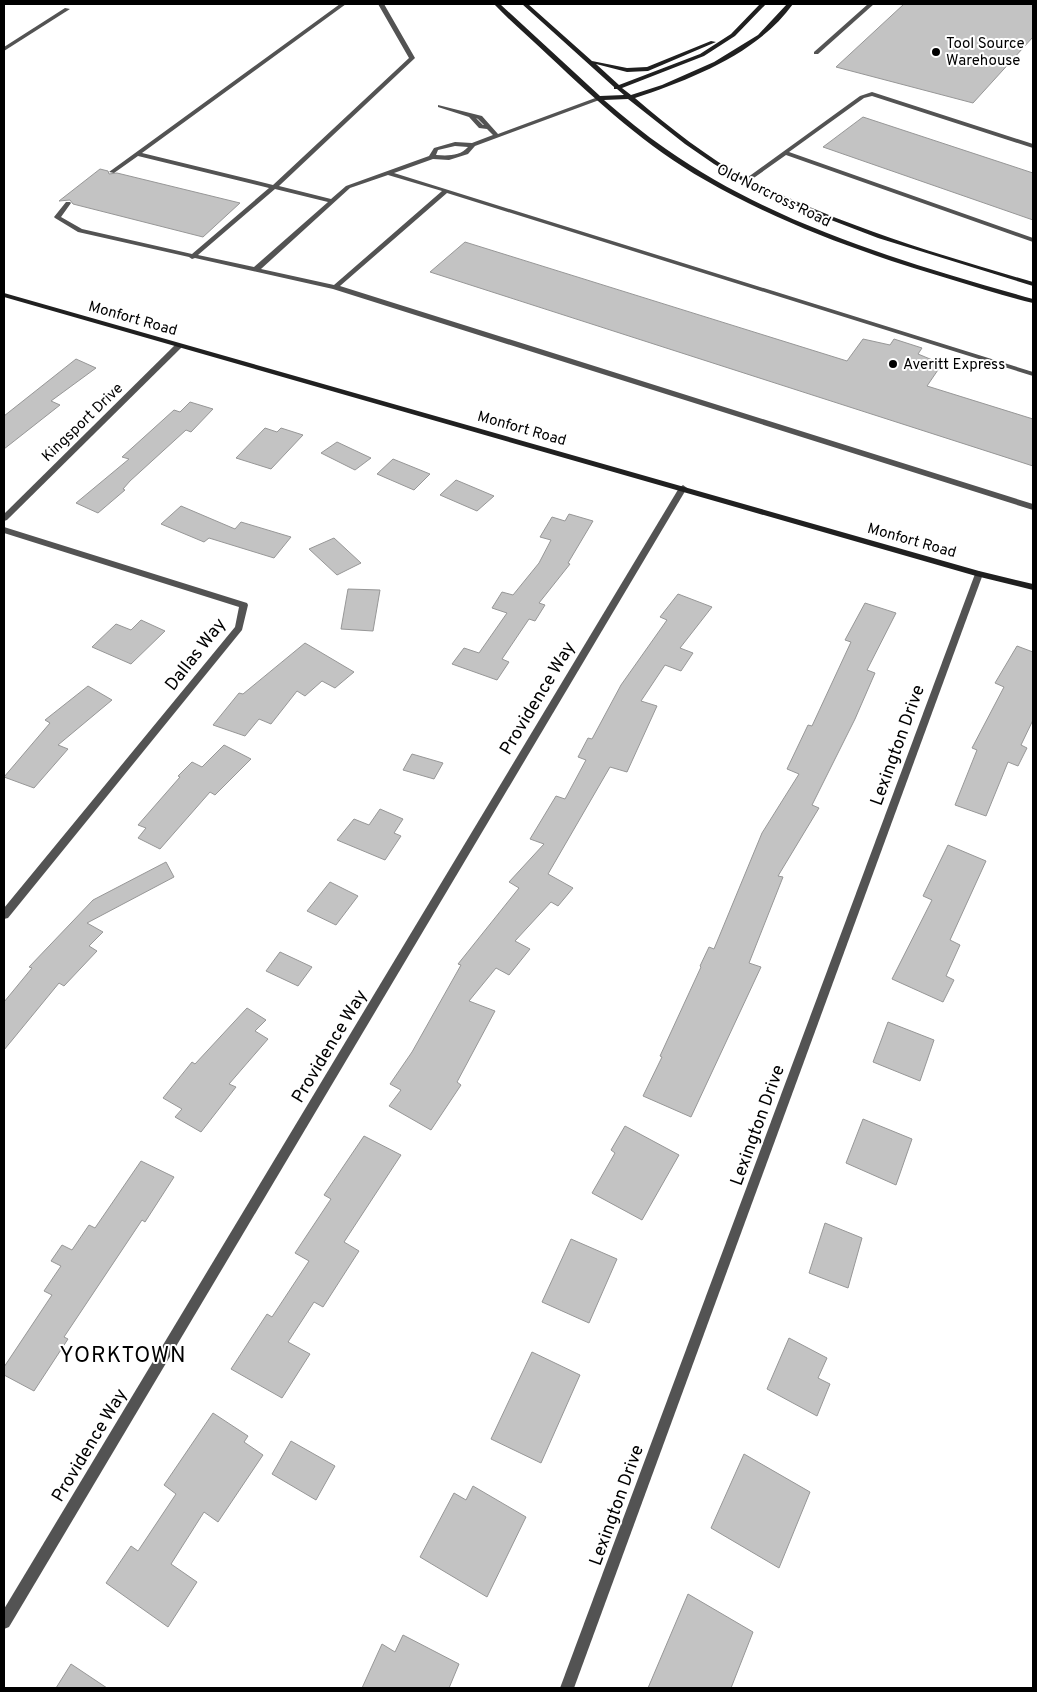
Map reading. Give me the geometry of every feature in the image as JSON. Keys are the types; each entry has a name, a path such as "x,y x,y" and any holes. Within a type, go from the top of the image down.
{"main road":[{"name":"Old Norcross Road","path":"497,4 600,98 664,150 731,192 812,229 896,262 1033,301"},
{"name":"Old Norcross Road","path":"525,4 619,87 682,138 746,180 825,217 898,245 1033,284"},
{"path":"600,98 619,87 702,55 733,35 763,4"},
{"path":"600,98 632,97 664,86 730,56 760,36 790,4"},
{"path":"590,61 628,70 648,69 733,35"},
{"name":"Monfort Road","path":"4,295 979,574 1033,587"}],"street":[{"path":"112,172 343,4"},
{"path":"192,257 274,187 412,58 381,4"},
{"path":"816,53 871,4"},
{"path":"4,48 66,8"},
{"path":"746,180 862,98 872,94 1033,146"},
{"path":"432,157 436,149 455,144 473,145 600,98"},
{"path":"440,106 480,118 497,136"},
{"path":"255,270 348,187 432,157 449,158 466,153 473,145"},
{"path":"785,153 1033,240"},
{"path":"139,154 332,201"},
{"path":"389,173 1033,374"},
{"path":"335,287 446,191"},
{"path":"68,203 57,217 80,231 335,287 1033,507"},
{"name":"Kingsport Drive","path":"4,518 179,346"},
{"name":"Providence Way","path":"4,1622 683,488"},
{"name":"Dallas Way","path":"4,530 244,605 238,628 4,915"},
{"name":"Lexington Drive","path":"567,1688 979,574"}],"building":[{"name":"Tool Source Warehouse","path":"904,4 1033,4 1033,37 973,103 836,67"},
{"path":"863,117 1033,173 1033,220 823,147"},
{"path":"100,169 108,171 109,174 117,173 240,203 203,237 73,204 70,200 59,201"},
{"path":"465,242 847,361 863,339 890,345 894,339 922,348 918,354 942,364 927,386 1033,419 1033,466 430,272"},
{"path":"76,359 96,368 51,401 60,405 4,449 4,416"},
{"path":"190,402 213,409 191,432 186,430 130,481 123,489 125,490 98,513 76,503 129,459 122,457 174,410 180,412"},
{"path":"265,428 277,432 281,428 303,435 271,469 236,458"},
{"path":"337,442 371,458 355,470 321,453"},
{"path":"393,459 430,474 414,490 377,474"},
{"path":"456,480 494,496 477,511 440,495"},
{"path":"181,506 235,529 241,522 291,537 274,558 209,538 204,542 161,524"},
{"path":"569,514 593,521 568,563 570,564 539,603 545,605 535,621 529,619 502,659 509,662 497,680 452,664 464,648 479,653 507,613 492,608 502,592 513,595 539,563 551,540 540,537 552,517 565,521"},
{"path":"334,538 361,563 337,575 309,549"},
{"path":"348,589 380,590 373,631 341,629"},
{"path":"678,594 712,607 680,648 693,653 681,671 665,665 641,701 657,706 627,772 610,767 548,874 573,888 558,906 551,902 515,941 530,949 509,975 496,968 469,1001 495,1011 457,1082 461,1085 431,1130 389,1106 401,1090 390,1084 412,1052 461,965 458,964 519,888 509,882 544,844 530,839 556,796 565,799 586,760 578,757 588,738 592,739 621,685 667,620 660,617"},
{"path":"865,603 896,613 867,670 875,673 855,719 812,805 819,808 778,876 783,877 749,963 761,967 691,1117 643,1096 662,1057 660,1056 709,947 714,949 762,833 799,774 787,769 808,725 812,726 851,642 845,640"},
{"path":"141,620 165,631 131,664 92,647 116,624 131,630"},
{"path":"305,643 354,672 335,688 322,681 305,696 297,691 271,724 259,719 245,736 213,725 239,693 243,694"},
{"path":"1017,646 1033,652 1033,720 1021,745 1027,748 1018,766 1008,762 986,816 955,805 977,750 972,748 1004,687 995,683"},
{"path":"88,686 112,700 58,745 68,749 34,788 4,777 50,723 45,720"},
{"path":"224,745 251,759 215,795 210,792 160,849 138,838 146,828 138,825 180,777 178,776 192,762 202,767"},
{"path":"412,754 443,763 434,779 403,770"},
{"path":"380,809 403,819 394,833 401,836 385,860 337,840 354,819 369,825"},
{"path":"948,845 986,861 950,940 960,945 946,976 954,980 943,1002 892,979 932,900 923,896"},
{"path":"166,862 174,877 87,923 103,932 89,946 97,951 64,986 59,983 4,1050 4,1002 32,968 29,967 93,900"},
{"path":"330,882 358,896 336,925 307,911"},
{"path":"280,952 312,967 298,986 266,971"},
{"path":"247,1008 266,1020 255,1031 268,1039 229,1084 236,1087 201,1132 175,1117 182,1109 163,1098 192,1062 195,1064"},
{"path":"888,1022 934,1040 920,1081 873,1062"},
{"path":"863,1119 912,1139 896,1185 846,1163"},
{"path":"625,1126 679,1155 642,1220 592,1193 615,1153 611,1150"},
{"path":"364,1136 401,1155 344,1242 359,1251 323,1307 314,1302 288,1342 310,1354 282,1398 231,1369 267,1314 272,1317 309,1261 295,1253 331,1199 324,1195"},
{"path":"141,1161 174,1177 145,1222 142,1220 64,1337 68,1339 34,1391 4,1375 4,1367 52,1295 44,1291 61,1266 51,1261 62,1245 72,1250 89,1225 95,1228"},
{"path":"825,1223 862,1238 848,1288 809,1273"},
{"path":"571,1239 617,1259 589,1323 542,1302"},
{"path":"789,1338 827,1358 818,1378 830,1384 817,1416 767,1389"},
{"path":"532,1352 580,1375 541,1463 491,1439"},
{"path":"213,1413 248,1436 244,1442 263,1455 218,1522 204,1512 171,1564 197,1582 168,1627 106,1583 131,1546 138,1551 176,1494 164,1485"},
{"path":"291,1441 335,1466 316,1500 272,1474"},
{"path":"744,1454 810,1492 779,1568 711,1528"},
{"path":"473,1486 526,1517 487,1597 420,1557 454,1493 466,1500"},
{"path":"688,1594 753,1632 731,1688 648,1688"},
{"path":"403,1635 459,1664 449,1688 362,1688 382,1644 395,1652"},
{"path":"71,1664 107,1688 56,1688"}],"place":[{"name":"Tool Source Warehouse","path":"936,52"},
{"name":"Averitt Express","path":"893,364"}],"district":[{"name":"YORKTOWN","path":"123,1354"}]}
